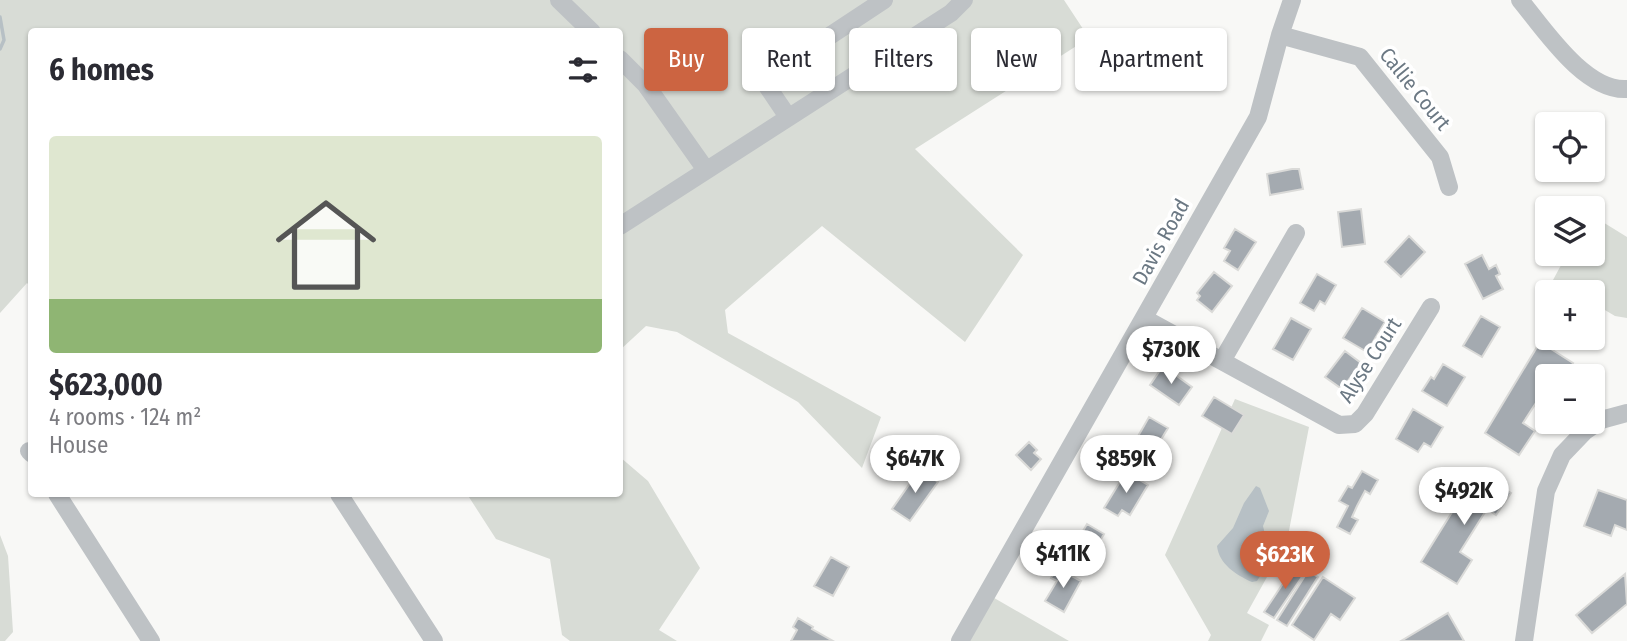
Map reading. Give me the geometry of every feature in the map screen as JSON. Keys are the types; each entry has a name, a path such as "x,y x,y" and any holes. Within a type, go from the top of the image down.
{"street":[{"path":"559,0 588,28"},
{"path":"788,117 764,80 884,0"},
{"path":"623,224 951,13 964,0"},
{"name":"Davis Road","path":"960,641 1258,117 1292,0"},
{"path":"1520,0 1565,54 1594,80 1620,90 1627,89"},
{"name":"Callie Court","path":"1280,35 1360,58 1440,157 1450,187"},
{"path":"623,62 646,85 706,170"},
{"path":"1145,319 1222,361 1296,233"},
{"name":"Alyse Court","path":"1222,361 1339,425 1355,424 1365,414 1431,307"},
{"path":"1524,641 1546,491 1562,455 1601,419 1627,413"},
{"path":"59,497 151,641"},
{"path":"342,497 434,641"}],"shaded area":[{"path":"0,0 1064,0 1082,28 1075,28 1075,47 1061,56 1061,28 971,28 971,91 1006,91 915,149 1023,255 965,342 822,226 725,310 728,333 881,417 862,468 798,402 677,332 646,326 623,347 623,28 28,28 27,283 0,313"},
{"path":"1605,223 1627,237 1627,318 1615,316 1605,310 1605,280 1553,280 1561,266 1605,266"},
{"path":"1235,399 1309,427 1287,541 1247,613 1269,625 1261,641 1208,641 1211,635 1165,555"},
{"path":"623,460 648,481 700,568 659,630 677,641 570,641 562,635 550,559 496,539 469,497 623,497"},
{"path":"1256,486 1260,488 1269,511 1263,526 1271,559 1257,581 1252,582 1229,568 1221,558 1217,546 1233,528 1244,503"},
{"path":"0,535 8,556 13,632 5,641 0,641"},
{"path":"989,595 1069,641 963,641"}],"building":[{"path":"1299,169 1303,189 1270,195 1267,174"},
{"path":"1361,209 1365,244 1342,247 1338,212"},
{"path":"1235,229 1256,242 1238,270 1224,261 1230,251 1224,248"},
{"path":"1409,236 1425,252 1401,277 1385,262"},
{"path":"1482,255 1489,269 1496,265 1500,274 1496,276 1503,289 1483,299 1465,264"},
{"path":"1214,272 1232,286 1212,312 1197,300 1200,296 1197,293"},
{"path":"1317,274 1336,285 1325,304 1320,301 1314,311 1300,303"},
{"path":"1362,308 1385,322 1367,352 1343,338"},
{"path":"1481,316 1500,327 1482,357 1463,346"},
{"path":"1291,318 1311,329 1293,360 1273,349"},
{"path":"1535,350 1553,350 1573,363 1535,364 1535,404 1523,423 1535,431 1519,455 1485,433"},
{"path":"1345,351 1361,363 1342,389 1325,377"},
{"path":"1443,364 1465,377 1447,406 1422,391 1431,377 1434,379"},
{"path":"1163,366 1192,387 1179,405 1150,385"},
{"path":"1214,397 1244,415 1232,434 1202,416"},
{"path":"1413,409 1443,427 1431,447 1424,443 1418,452 1396,439"},
{"path":"1149,417 1168,428 1151,456 1133,445"},
{"path":"1029,442 1037,450 1034,453 1041,459 1031,470 1016,455"},
{"path":"920,469 938,482 910,521 892,509"},
{"path":"1362,471 1378,480 1370,494 1365,491 1357,506 1352,517 1358,520 1350,534 1337,527 1348,506 1339,501 1348,486 1352,488"},
{"path":"1126,472 1148,485 1130,515 1122,510 1118,516 1104,508"},
{"path":"1477,472 1511,493 1496,515 1487,509 1460,552 1472,560 1457,584 1421,562"},
{"path":"1598,490 1627,500 1627,530 1615,525 1611,536 1584,526"},
{"path":"1087,524 1104,534 1087,562 1065,549 1072,538 1077,541"},
{"path":"831,557 849,567 833,596 814,586"},
{"path":"1296,564 1306,571 1274,618 1264,612"},
{"path":"1057,568 1081,581 1064,612 1045,601 1057,581 1051,578"},
{"path":"1308,571 1318,577 1287,626 1277,620"},
{"path":"1625,574 1627,604 1592,633 1576,615"},
{"path":"1323,577 1355,598 1340,620 1331,614 1314,640 1292,625"},
{"path":"1448,613 1464,641 1401,641"},
{"path":"798,618 833,641 791,641 797,630 793,627"}],"waterway":[{"path":"0,17 4,40 0,49"}]}
